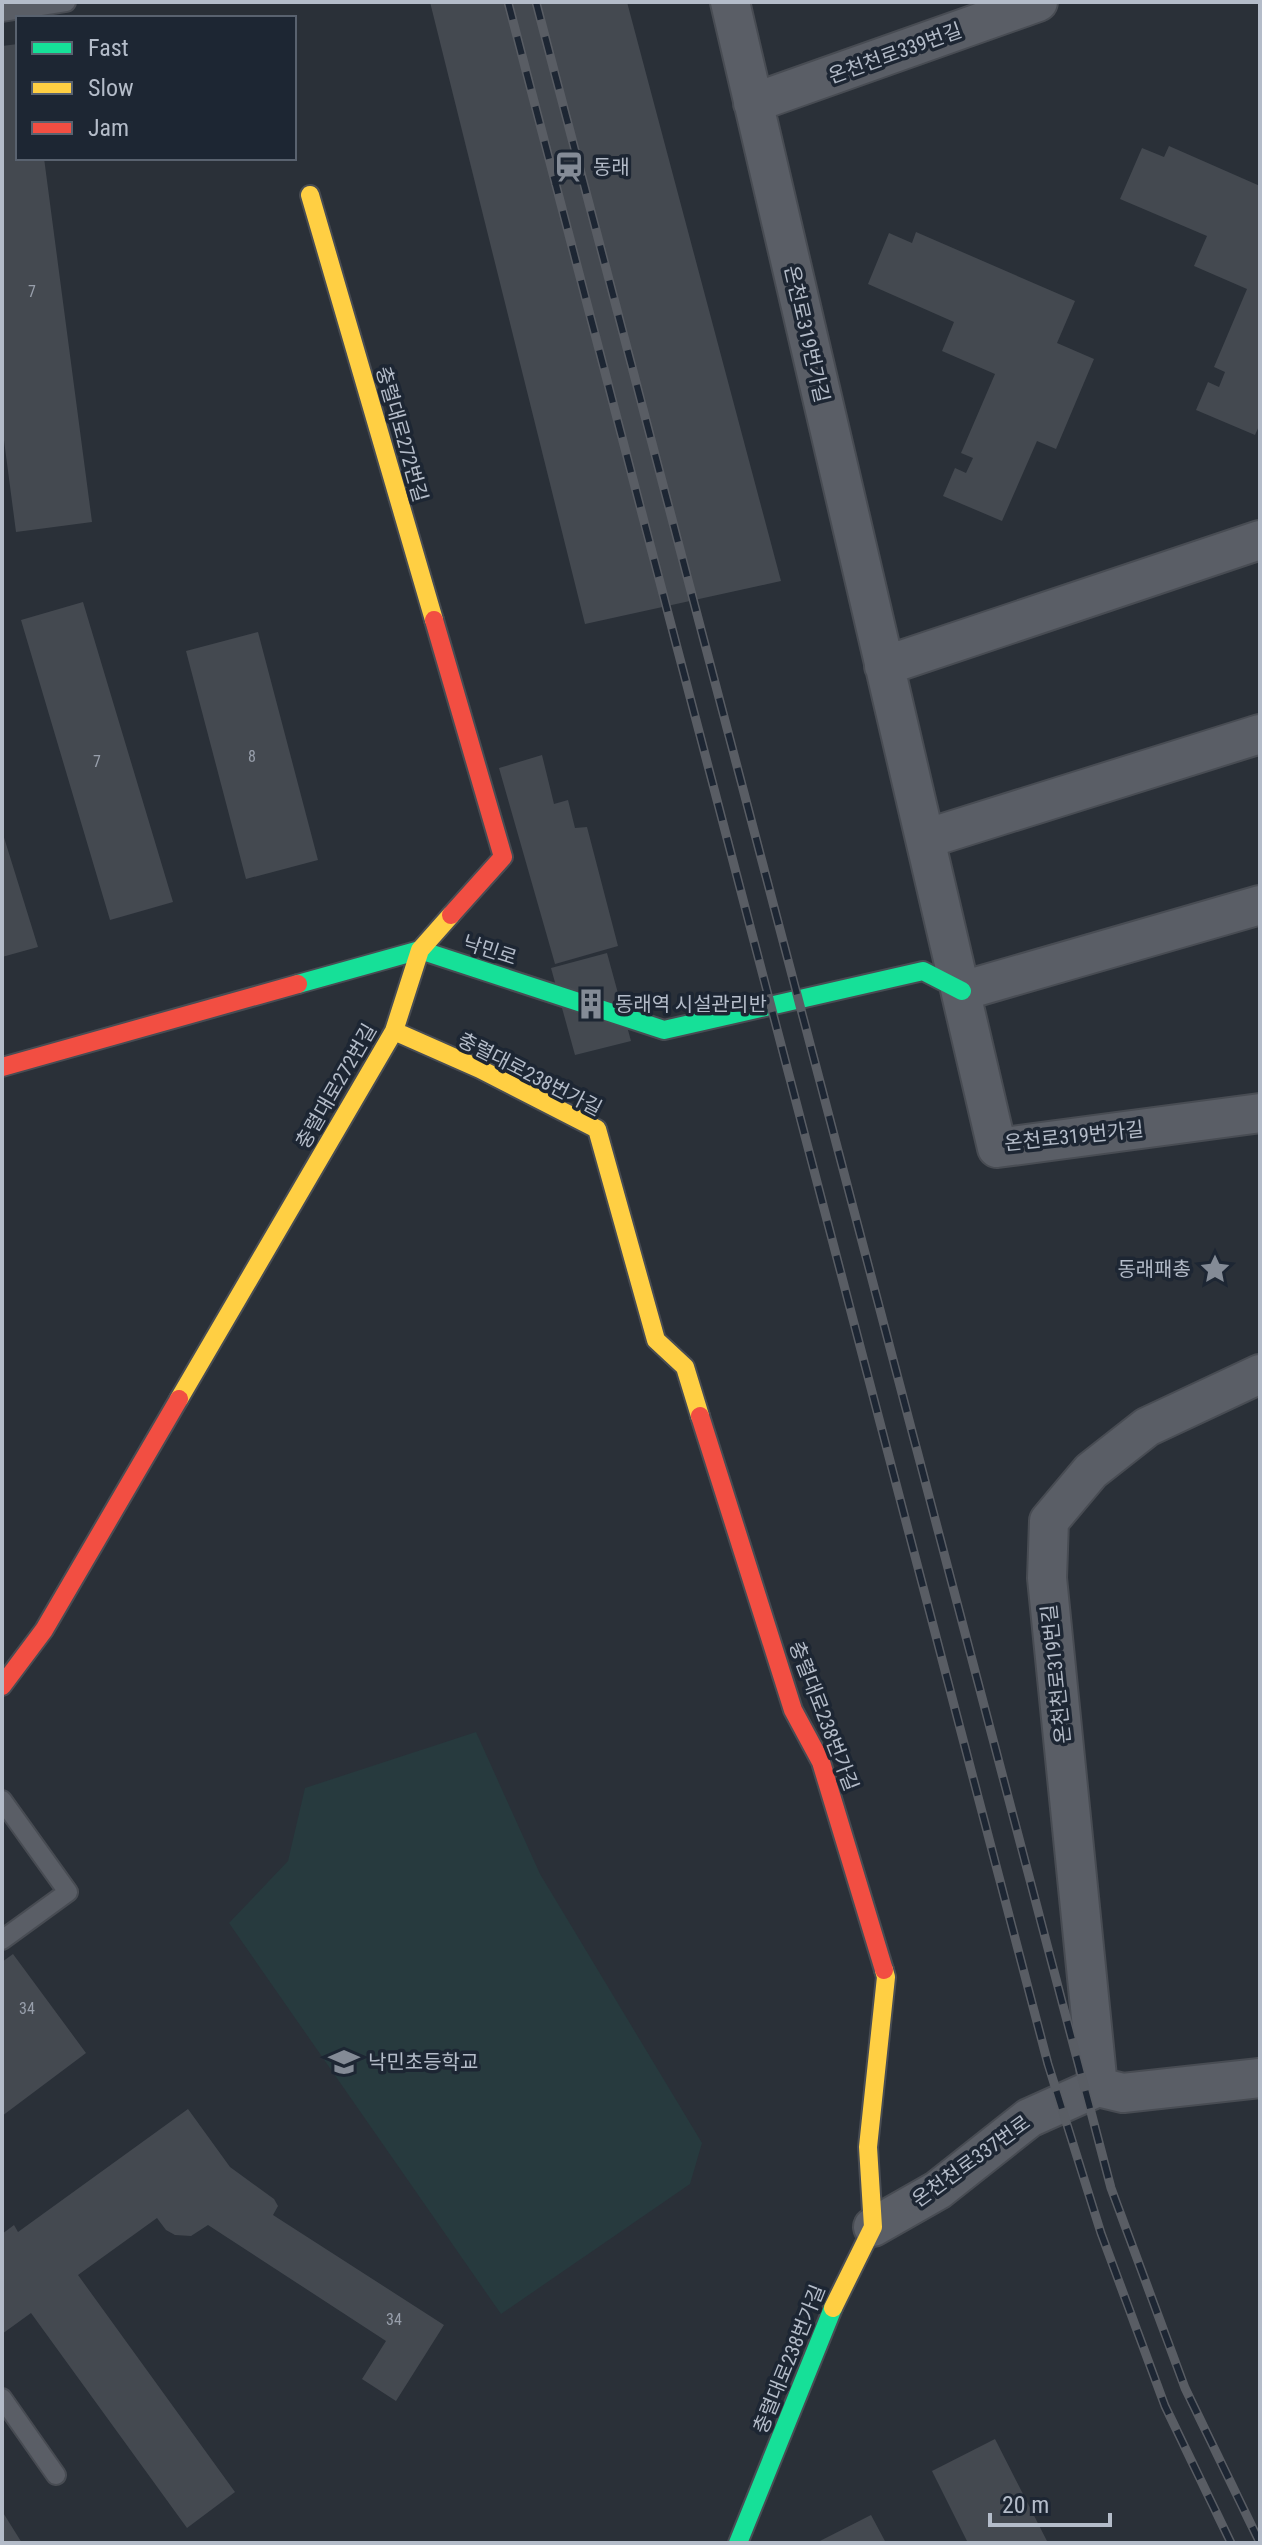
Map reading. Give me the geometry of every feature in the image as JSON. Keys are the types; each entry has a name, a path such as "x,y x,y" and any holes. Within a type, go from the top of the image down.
{"street":[{"name":"온천로319번가길","path":"730,2 997,1148 1260,1113"},
{"name":"온천천로339번길","path":"753,103 1038,2"},
{"name":"충렬대로272번길","path":"2,1686 44,1630 394,1031 420,950 503,857 310,195"},
{"path":"884,666 1260,540"},
{"path":"925,839 1260,734"},
{"path":"962,991 1260,905"},
{"path":"2,1067 420,950"},
{"name":"낙민로","path":"420,950 664,1030 923,971 962,991"},
{"name":"충렬대로238번가길","path":"394,1031 480,1069 597,1129 656,1340 685,1367 793,1710 821,1762 886,1977 868,2147 873,2227 840,2290 738,2543"},
{"name":"온천천로319번길","path":"1098,2087 1047,1578 1049,1521 1091,1471 1147,1427 1260,1374"},
{"path":"1098,2087 1123,2093 1260,2078"},
{"name":"온천천로337번로","path":"873,2227 938,2190 1029,2118 1098,2087"}],"lane":[{"path":"2,12 66,2"},
{"path":"2,1800 68,1892 2,1940"},
{"path":"2,2398 56,2475"}],"green space":[{"path":"476,1732 540,1874 702,2143 690,2184 501,2314 229,1923 288,1861 305,1788"}],"building":[{"path":"430,2 627,2 781,581 585,624"},
{"path":"16,44 16,160 44,160 92,522 16,532 2,425 2,46"},
{"path":"1169,146 1260,186 1260,424 1255,435 1196,410 1208,382 1219,387 1225,372 1214,367 1247,289 1194,266 1207,236 1120,199 1142,148 1164,157"},
{"path":"916,232 1075,301 1057,343 1094,359 1056,449 1037,441 1002,521 943,496 955,468 966,473 973,458 961,453 995,374 942,351 954,322 868,284 889,233 912,243"},
{"path":"83,602 173,902 110,920 21,620"},
{"path":"258,632 318,860 246,879 186,651"},
{"path":"542,755 554,804 568,800 575,828 587,827 618,946 555,964 499,768"},
{"path":"2,831 38,947 2,957"},
{"name":"동래역 시설관리반","path":"607,953 631,1041 575,1055 551,968"},
{"path":"13,1954 86,2053 2,2116 2,1962"},
{"path":"188,2109 230,2167 274,2199 278,2206 273,2215 444,2325 396,2401 362,2379 386,2341 208,2225 191,2236 175,2235 166,2230 157,2218 78,2275 235,2492 187,2528 31,2313 2,2334 2,2234 14,2225 18,2232"},
{"path":"995,2439 1048,2543 968,2543 932,2471"},
{"path":"2,2511 22,2543 2,2543"},
{"path":"871,2515 886,2543 816,2543"}],"railway":[{"path":"508,2 1048,2064 1101,2233 1165,2406 1231,2543"},
{"path":"536,2 1111,2188 1185,2388 1260,2543"}],"traffic: fast":[{"path":"298,984 420,950 664,1030 923,971 962,991"},
{"path":"738,2543 833,2308"}],"traffic: slow":[{"path":"310,195 434,620"},
{"path":"179,1399 394,1031 420,950 451,915"},
{"path":"394,1031 480,1069 597,1129 656,1340 685,1367 700,1416"},
{"path":"833,2308 873,2227 868,2147 886,1977 884,1970"}],"traffic: jam":[{"path":"434,620 503,857 451,915"},
{"path":"2,1067 298,984"},
{"path":"2,1686 44,1630 179,1399"},
{"path":"700,1416 793,1710 821,1762 884,1970"}],"place":[{"name":"동래","path":"569,167"},
{"name":"동래역 시설관리반","path":"591,1004"},
{"name":"동래패총","path":"1215,1269"},
{"name":"낙민초등학교","path":"344,2062"}]}
